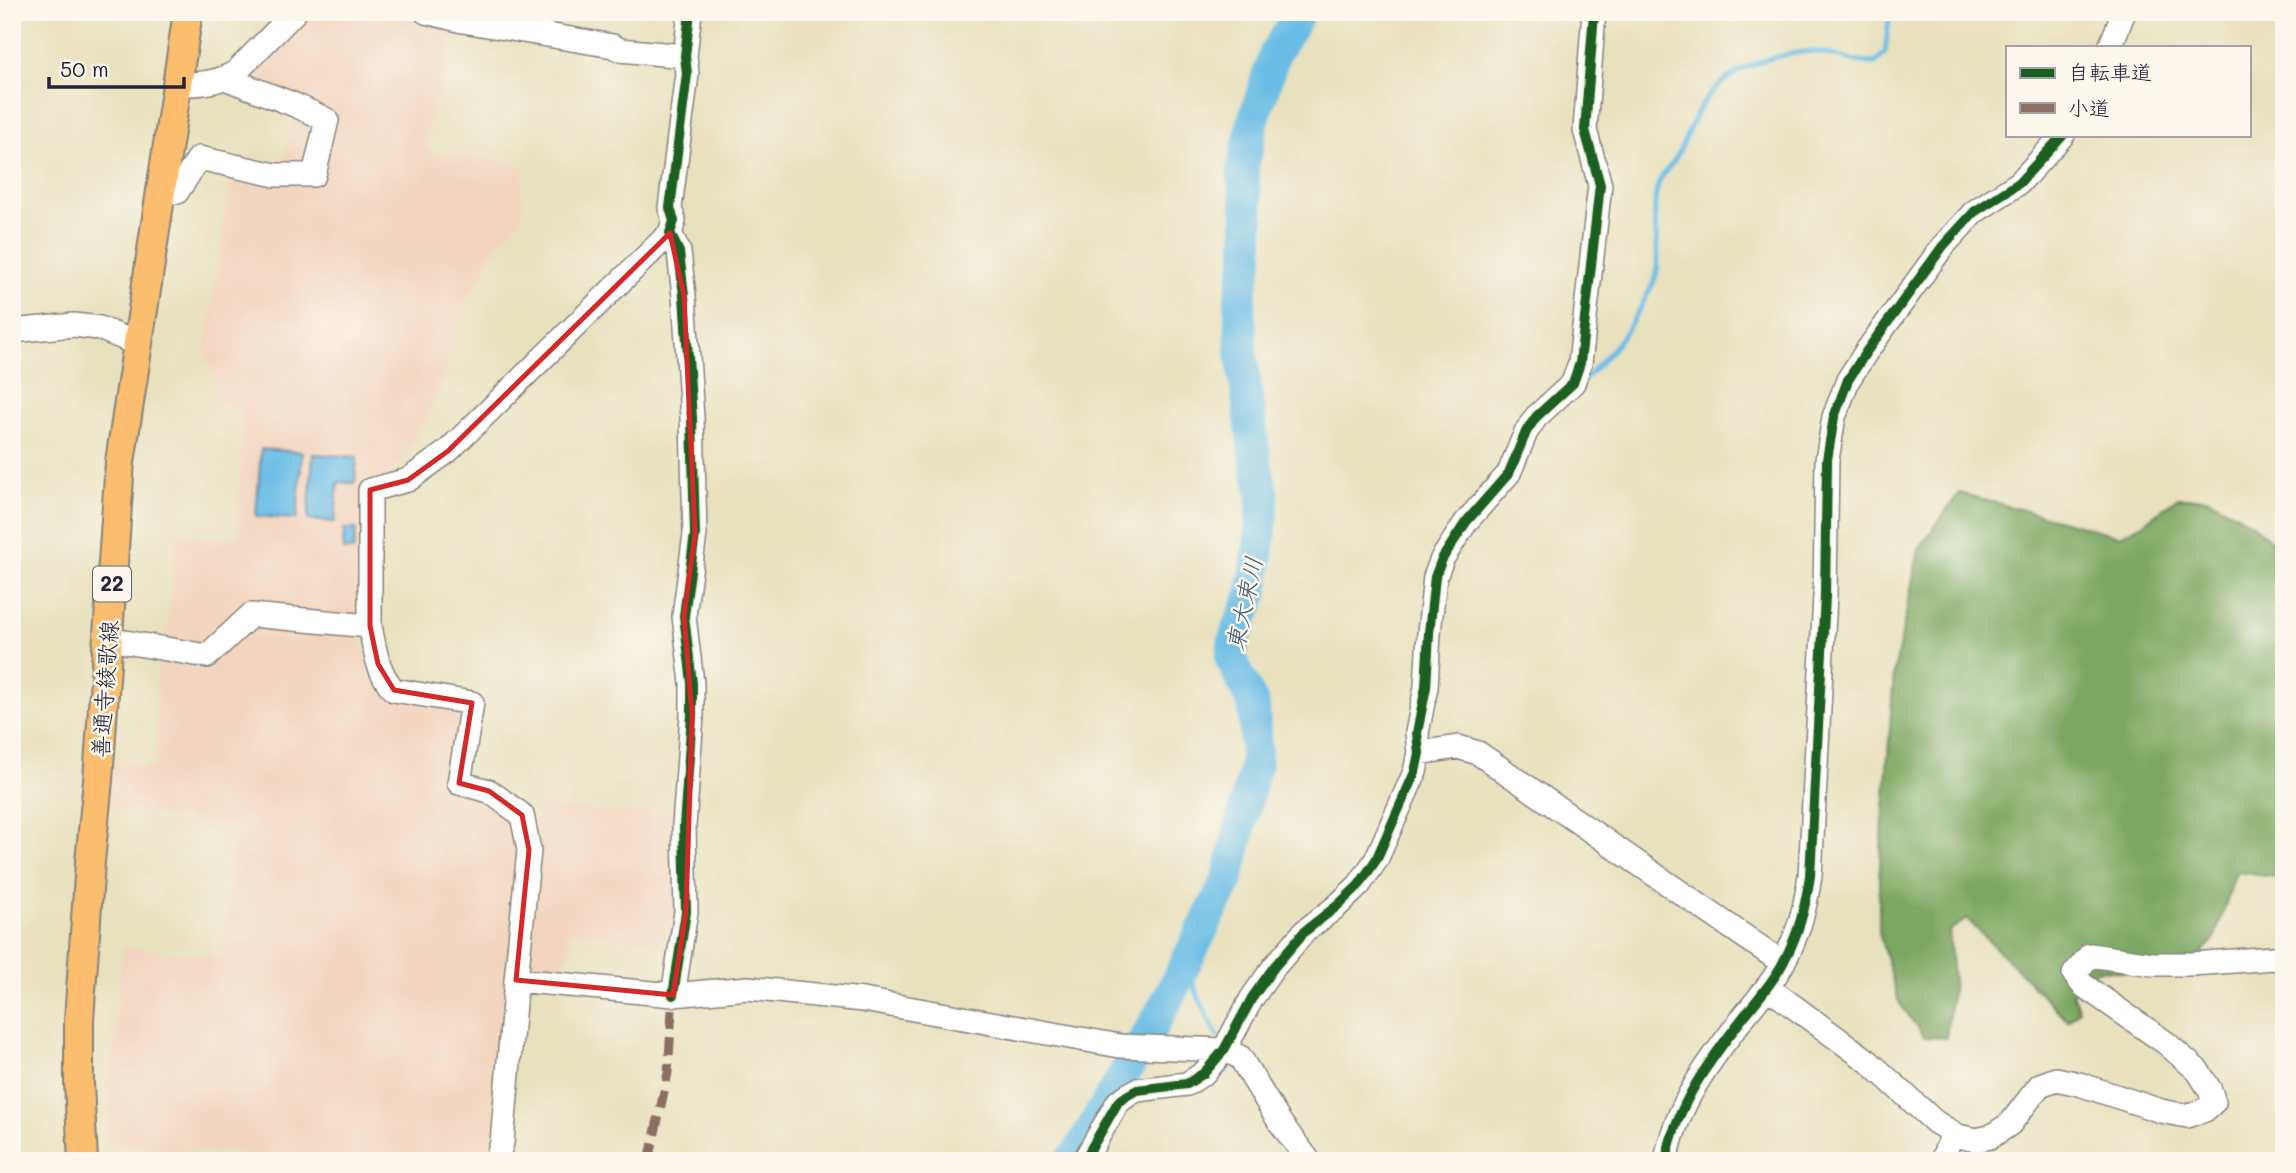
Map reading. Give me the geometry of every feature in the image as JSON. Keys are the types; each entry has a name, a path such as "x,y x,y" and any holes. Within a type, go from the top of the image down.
{"main road":[{"name":"善通寺綾歌線","path":"83,1161 79,1020 90,862 99,780 120,462 188,12"}],"street":[{"path":"177,83 187,85 225,78 236,72 295,12"},
{"path":"426,12 463,21 613,46 620,50 685,56"},
{"path":"496,1161 502,1143 529,850 522,815 489,791 458,783 472,703 394,690 385,681 378,664 370,626 370,490 408,480 448,451 670,233 674,221 670,208 687,74 685,56 690,12"},
{"path":"1084,1161 1118,1102 1137,1090 1187,1084 1204,1073 1224,1050 1252,998 1273,967 1305,931 1359,885 1376,860 1422,752 1417,733 1426,687 1435,577 1442,559 1466,522 1508,473 1526,432 1536,417 1573,383 1580,363 1600,185 1586,130 1594,12"},
{"path":"2110,46 2124,12"},
{"path":"161,190 177,192 199,158 275,175 314,175 327,120 225,78"},
{"path":"1666,1161 1674,1126 1688,1094 1783,963 1802,921 1810,876 1825,596 1827,460 1835,417 1848,380 1943,246 1974,212 2020,183 2062,136"},
{"path":"670,233 679,252 684,296 692,418 695,534 684,616 692,683 684,826 686,912 674,995"},
{"path":"12,331 75,325 99,328 138,344"},
{"path":"108,639 207,656 251,615 370,626"},
{"path":"1422,752 1458,747 1478,753 1783,963"},
{"path":"1767,987 1868,1061 1935,1122 1952,1133 1976,1140 1990,1137 2010,1124 2040,1085 2056,1079 2161,1111 2188,1116 2205,1111 2214,1102 2198,1071 2166,1043 2083,985 2074,974 2090,955 2152,964 2274,958 2284,961"},
{"path":"516,980 674,995 748,988 863,1000 1120,1046 1224,1050 1240,1057 1279,1121 1309,1161"},
{"path":"1942,1161 1952,1133"}],"highlighted area":[{"path":"670,233 684,296 695,534 684,616 692,715 686,912 673,995 516,980 529,850 522,815 489,791 459,783 472,703 394,690 378,664 370,626 370,490 408,480 448,451"}],"shaded area":[{"path":"301,12 399,12 444,22 453,35 424,145 439,153 521,164 523,208 518,223 491,253 476,287 465,297 439,392 408,451 384,480 367,480 357,629 360,644 378,679 456,704 464,717 453,787 488,797 513,816 524,850 491,1161 275,1161 230,1150 209,1152 105,1142 123,947 222,956 236,826 110,806 113,763 155,767 158,659 167,638 176,536 238,537 242,410 220,401 205,351 231,171 277,180 299,101 249,84 256,59"},
{"path":"536,807 675,814 676,907 673,942 570,933 565,980 522,975"}],"green space":[{"path":"1959,493 2120,536 2141,525 2177,498 2208,498 2254,525 2284,554 2284,878 2236,872 2214,940 2179,975 2097,970 2072,993 2079,1010 2068,1021 1967,919 1949,931 1953,982 1946,1038 1924,1037 1899,1002 1879,932 1879,877 1894,673 1919,549"}],"water":[{"path":"261,449 302,452 297,519 256,516"},
{"path":"313,454 357,457 355,483 338,482 335,522 308,520"},
{"path":"344,529 356,529 354,550 343,550"}],"waterway":[{"name":"東大束川","path":"1070,1161 1077,1154 1162,1010 1227,881 1256,762 1254,706 1231,659 1234,639 1253,592 1263,495 1256,464 1241,351 1240,299 1248,256 1248,216 1242,172 1253,121 1275,53 1300,12"},
{"path":"1583,381 1627,330 1654,281 1658,254 1655,207 1658,185 1676,158 1696,115 1708,97 1730,77 1771,58 1811,52 1875,63 1885,53 1890,12"},
{"path":"1188,958 1195,989 1217,1036"},
{"path":"1209,1082 1225,1073 1230,1062"}],"marked path":[{"path":"649,1161 668,1073 673,995"}],"cycle path":[{"path":"673,995 686,912 684,826 692,683 684,616 695,534 692,418 684,296 679,252 670,233 674,221 670,208 687,74 685,56 690,12"},
{"path":"1084,1161 1118,1102 1137,1090 1187,1084 1204,1073 1224,1050 1252,998 1274,967 1305,931 1359,885 1376,860 1415,772 1419,753 1417,733 1426,687 1435,577 1442,559 1466,522 1509,473 1526,432 1536,417 1573,383 1580,363 1600,185 1585,130 1594,12"},
{"path":"1666,1161 1686,1102 1719,1049 1779,970 1793,941 1803,910 1810,876 1825,596 1827,460 1834,417 1848,380 1943,246 1974,212 2019,183 2062,136"}]}
